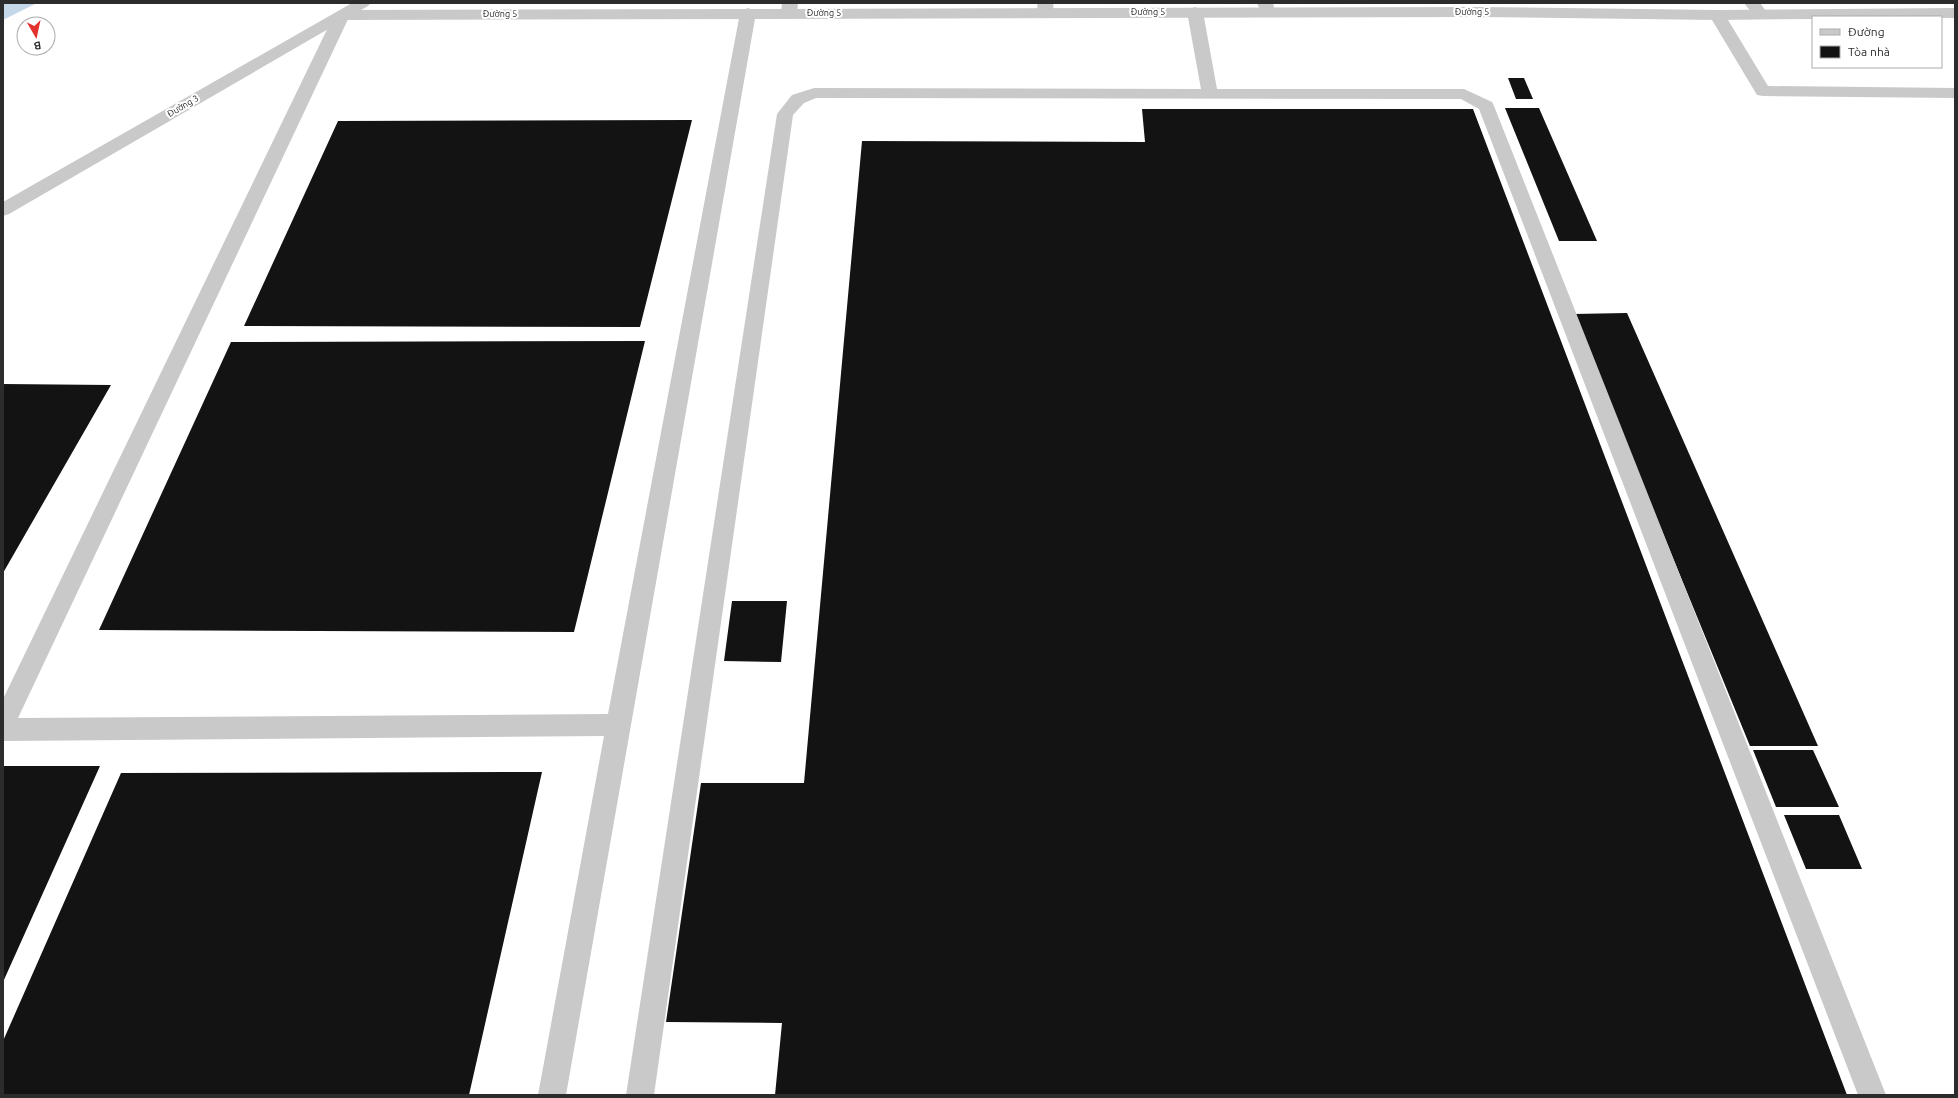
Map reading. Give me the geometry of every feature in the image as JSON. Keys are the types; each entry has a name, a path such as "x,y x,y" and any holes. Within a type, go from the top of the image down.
{"street":[{"name":"Đường 3","path":"3,210 363,3"},
{"name":"Đường 5","path":"342,15 748,13 790,8 1045,8 1195,12 1266,8 1717,14 1756,9 1955,12"},
{"path":"1195,12 1210,94"},
{"path":"552,1095 748,13"},
{"path":"1717,14 1763,91 1955,93"},
{"path":"3,725 342,15"},
{"path":"640,1095 785,114 798,99 814,93 1464,94 1486,106 1872,1095"},
{"path":"3,730 618,725"}],"water":[{"path":"3,3 37,3 3,20"}],"building":[{"path":"1508,78 1524,78 1533,99 1516,99"},
{"path":"1505,108 1539,108 1597,241 1559,241"},
{"path":"1142,109 1473,109 1847,1095 775,1095 782,1023 666,1022 701,783 804,783 862,141 1145,142"},
{"path":"692,120 640,327 244,326 338,121"},
{"path":"1627,313 1818,746 1750,746 1573,314"},
{"path":"645,341 574,632 99,630 231,342"},
{"path":"3,384 111,385 3,573"},
{"path":"732,601 787,601 781,662 724,661"},
{"path":"1753,750 1813,750 1839,807 1776,807"},
{"path":"3,766 100,766 3,982"},
{"path":"542,772 469,1095 3,1095 3,1041 121,773"},
{"path":"1784,815 1839,815 1862,869 1806,869"}]}
